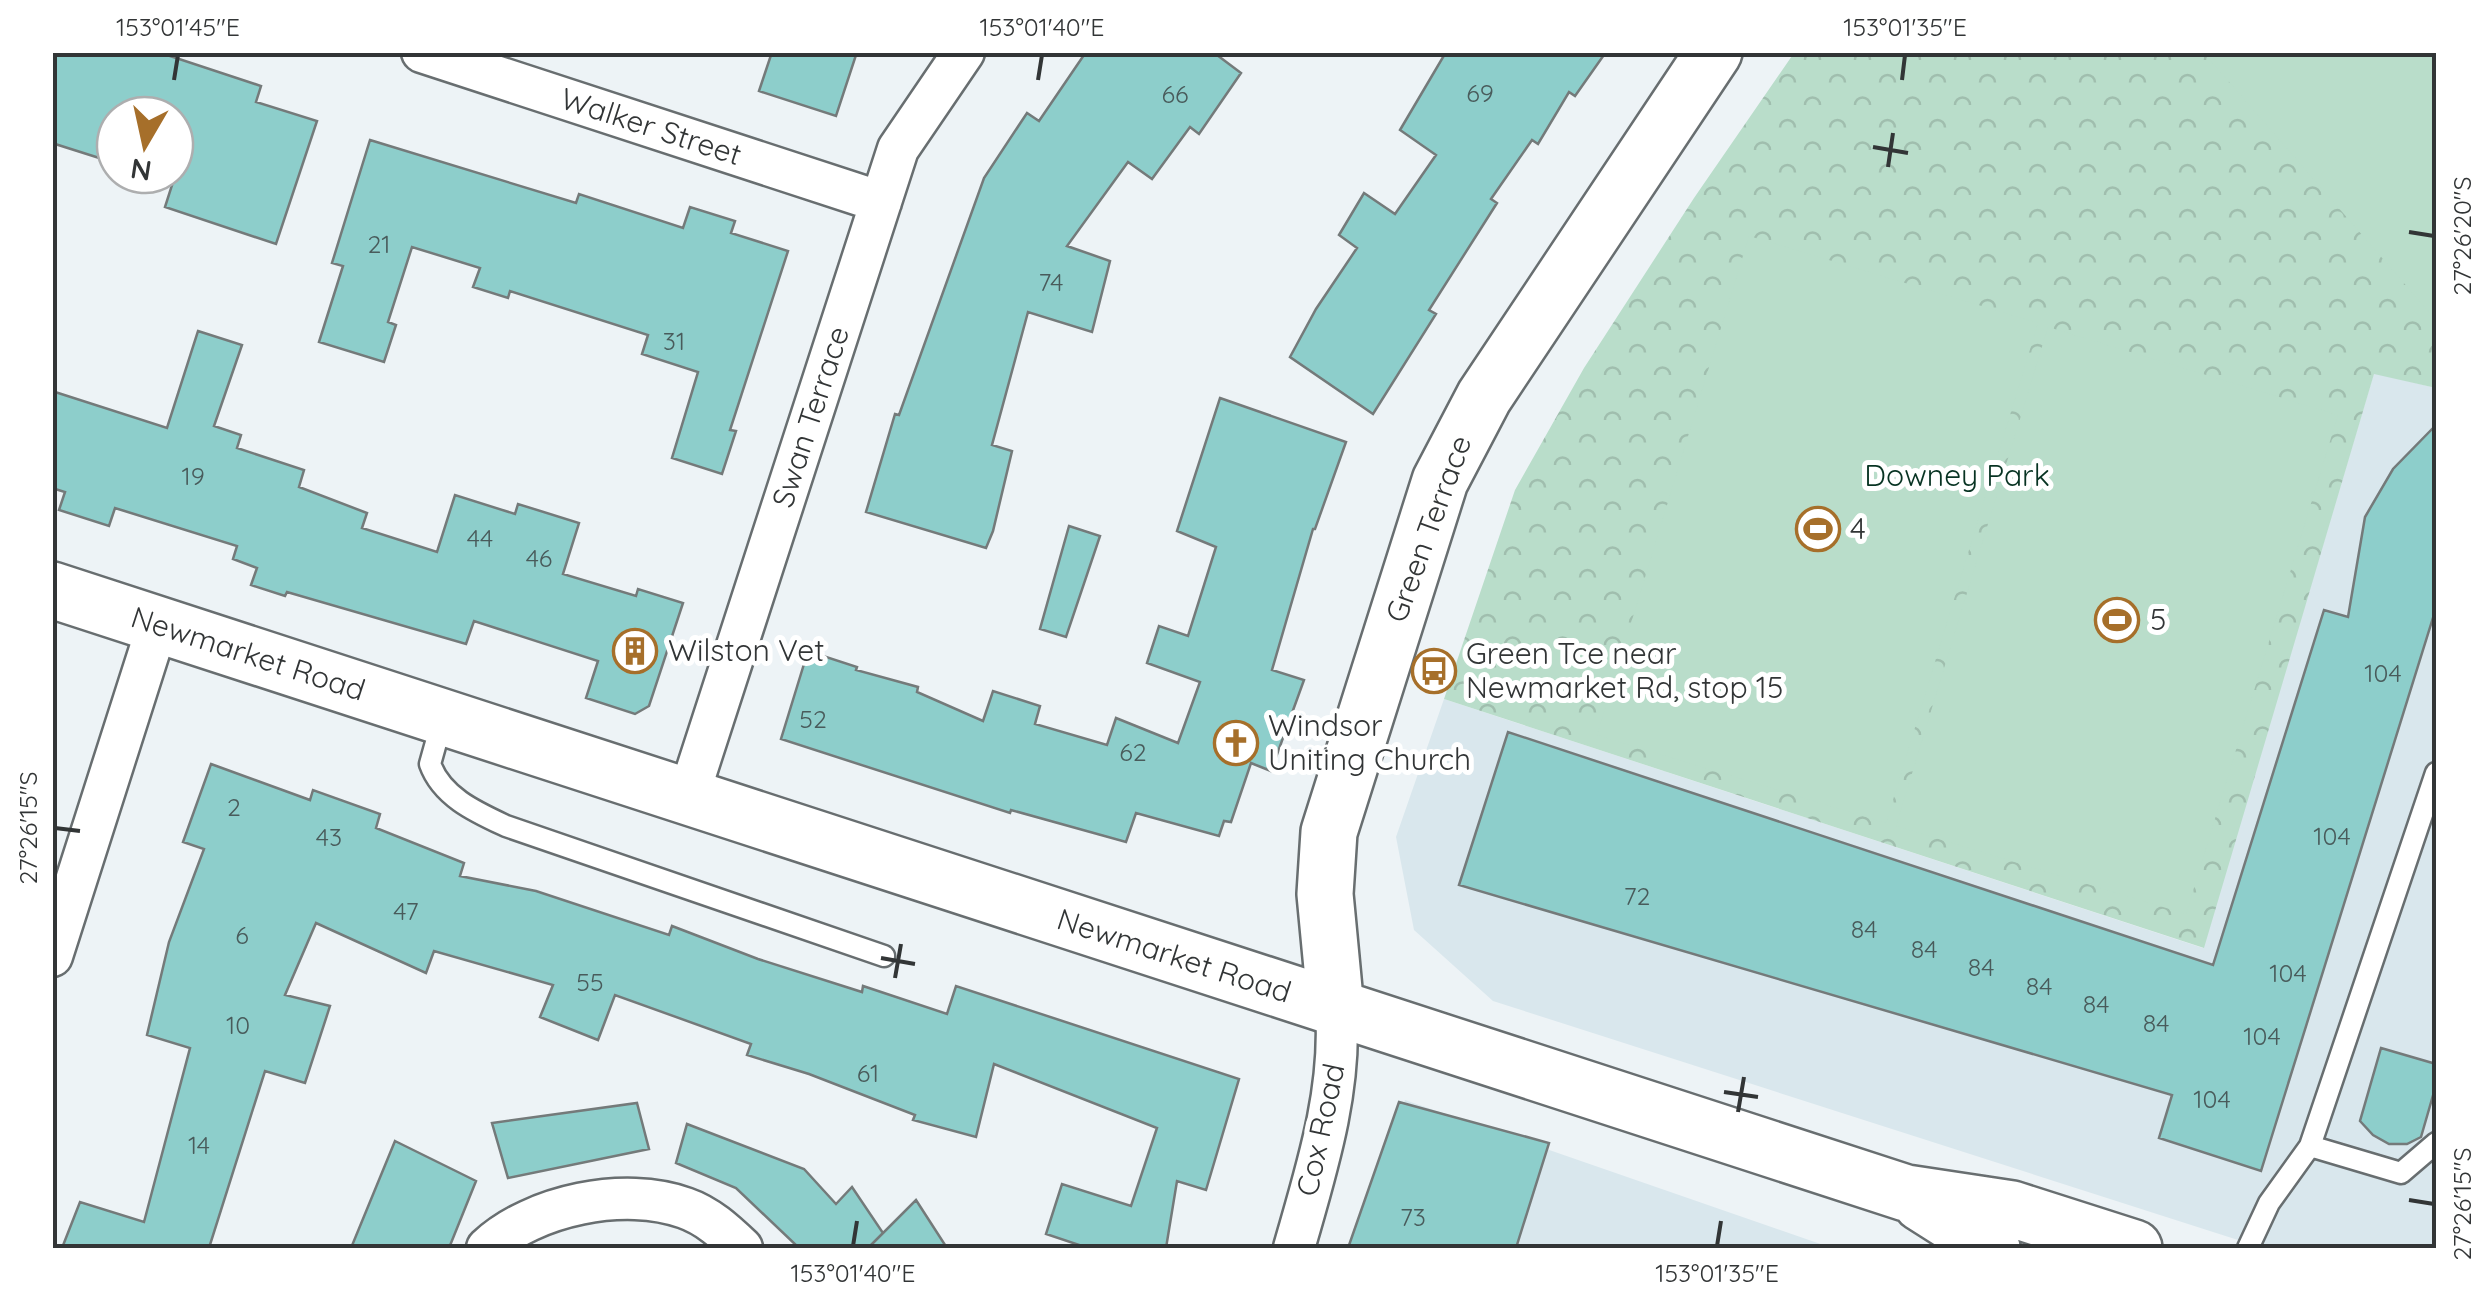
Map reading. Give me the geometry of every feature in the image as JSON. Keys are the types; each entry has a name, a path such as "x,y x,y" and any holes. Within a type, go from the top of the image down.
{"main road":[{"name":"Green Terrace","path":"1336,1010 1325,894 1330,832 1440,481 1484,397 1714,52"},
{"name":"Newmarket Road","path":"52,590 1906,1193 2012,1209 2134,1248"},
{"name":"Newmarket Road","path":"1906,1193 1992,1248"}],"street":[{"name":"Walker Street","path":"422,52 881,202"},
{"name":"Swan Terrace","path":"688,797 898,149 964,52"},
{"path":"52,956 158,624"},
{"name":"Cox Road","path":"1294,1248 1335,1090 1336,1010"},
{"path":"487,1248 502,1234 542,1214 578,1203 621,1200 658,1201 686,1208 716,1224 742,1248"}],"lane":[{"path":"442,719 430,764 448,792 472,809 506,826 884,956"},
{"path":"2248,1248 2269,1203 2310,1146 2436,773"},
{"path":"2310,1146 2401,1172 2436,1144"}],"shaded area":[{"path":"2374,373 2436,388 2436,1248 2263,1248 1493,1001 1414,930 1396,837 1444,699 2203,948"},
{"path":"1405,1100 1832,1248 1357,1248"}],"green space":[{"name":"Downey Park","path":"1794,53 2436,53 2436,388 2374,374 2204,948 1444,699 1515,490 1584,368"},
{"path":"2204,53 2436,53 2436,320"},
{"name":"4","path":"1749,236 2038,323 1886,823 1597,735"},
{"name":"5","path":"2048,327 2338,415 2186,914 1896,826"}],"building":[{"path":"52,52 158,52 261,86 256,102 317,121 276,244 165,207 169,195 195,195 195,95 95,95 95,157 52,143"},
{"path":"772,52 857,52 836,116 759,91"},
{"path":"1086,52 1213,52 1241,73 1199,134 1190,127 1152,179 1128,162 1067,246 1110,261 1092,332 1028,312 992,445 1012,451 986,548 866,512 895,414 899,415 984,178 1027,113 1039,121"},
{"path":"1446,52 1606,52 1575,96 1569,92 1538,144 1532,140 1491,199 1497,203 1429,310 1436,314 1373,414 1290,357 1357,248 1339,235 1364,193 1395,214 1436,155 1400,130"},
{"path":"370,140 576,203 579,194 683,228 690,207 735,221 731,233 788,251 730,430 736,431 722,474 672,458 698,372 642,354 648,335 510,291 508,298 473,287 480,268 412,247 388,322 396,325 384,362 319,342 343,266 332,263"},
{"path":"198,331 242,345 214,426 241,435 237,448 304,470 299,487 367,513 362,528 437,552 455,495 515,514 518,504 579,523 563,574 636,596 638,589 683,603 649,706 635,714 586,698 598,661 474,621 466,644 287,592 285,596 251,585 257,568 233,559 237,546 115,508 109,526 59,510 65,492 52,488 52,391 167,428"},
{"path":"1220,398 1346,442 1313,529 1272,670 1304,680 1271,771 1251,763 1231,822 1224,821 1219,836 1136,813 1126,842 1011,810 1010,813 781,739 808,651 857,667 856,670 918,687 917,692 983,721 993,691 1040,706 1035,724 1107,745 1116,718 1178,743 1200,682 1147,663 1159,626 1188,636 1216,547 1177,531"},
{"path":"2436,425 2436,608 2261,1171 2159,1138 2172,1095 1459,885 1508,732 2213,965 2324,610 2348,617 2365,517 2393,469"},
{"path":"1069,526 1100,536 1066,637 1040,629"},
{"path":"211,764 310,800 313,790 380,814 376,828 464,863 460,876 536,891 669,935 672,926 758,959 862,992 863,986 947,1014 956,986 1239,1079 1206,1190 1177,1181 1166,1248 1088,1248 1046,1234 1062,1184 1131,1206 1157,1128 994,1064 976,1137 913,1120 915,1115 747,1055 751,1044 615,995 598,1040 540,1017 553,985 434,951 426,973 316,923 285,995 330,1006 305,1083 265,1071 209,1248 62,1248 80,1202 144,1222 190,1048 147,1035 169,942 204,849 183,842"},
{"path":"2381,1048 2436,1064 2436,1085 2421,1137 2407,1144 2389,1144 2360,1121"},
{"path":"1399,1102 1549,1143 1516,1248 1348,1248"},
{"path":"637,1103 649,1149 508,1178 492,1123"},
{"path":"687,1124 804,1169 836,1204 852,1187 883,1233 868,1248 799,1248 736,1188 676,1163"},
{"path":"395,1141 476,1181 449,1248 351,1248"},
{"path":"916,1200 947,1248 868,1248"}],"place":[{"name":"4","path":"1818,529"},
{"name":"5","path":"2117,620"},
{"name":"Wilston Vet","path":"635,651"},
{"name":"Green Tce near Newmarket Rd, stop 15","path":"1434,671"},
{"name":"Windsor Uniting Church","path":"1236,743"}]}
